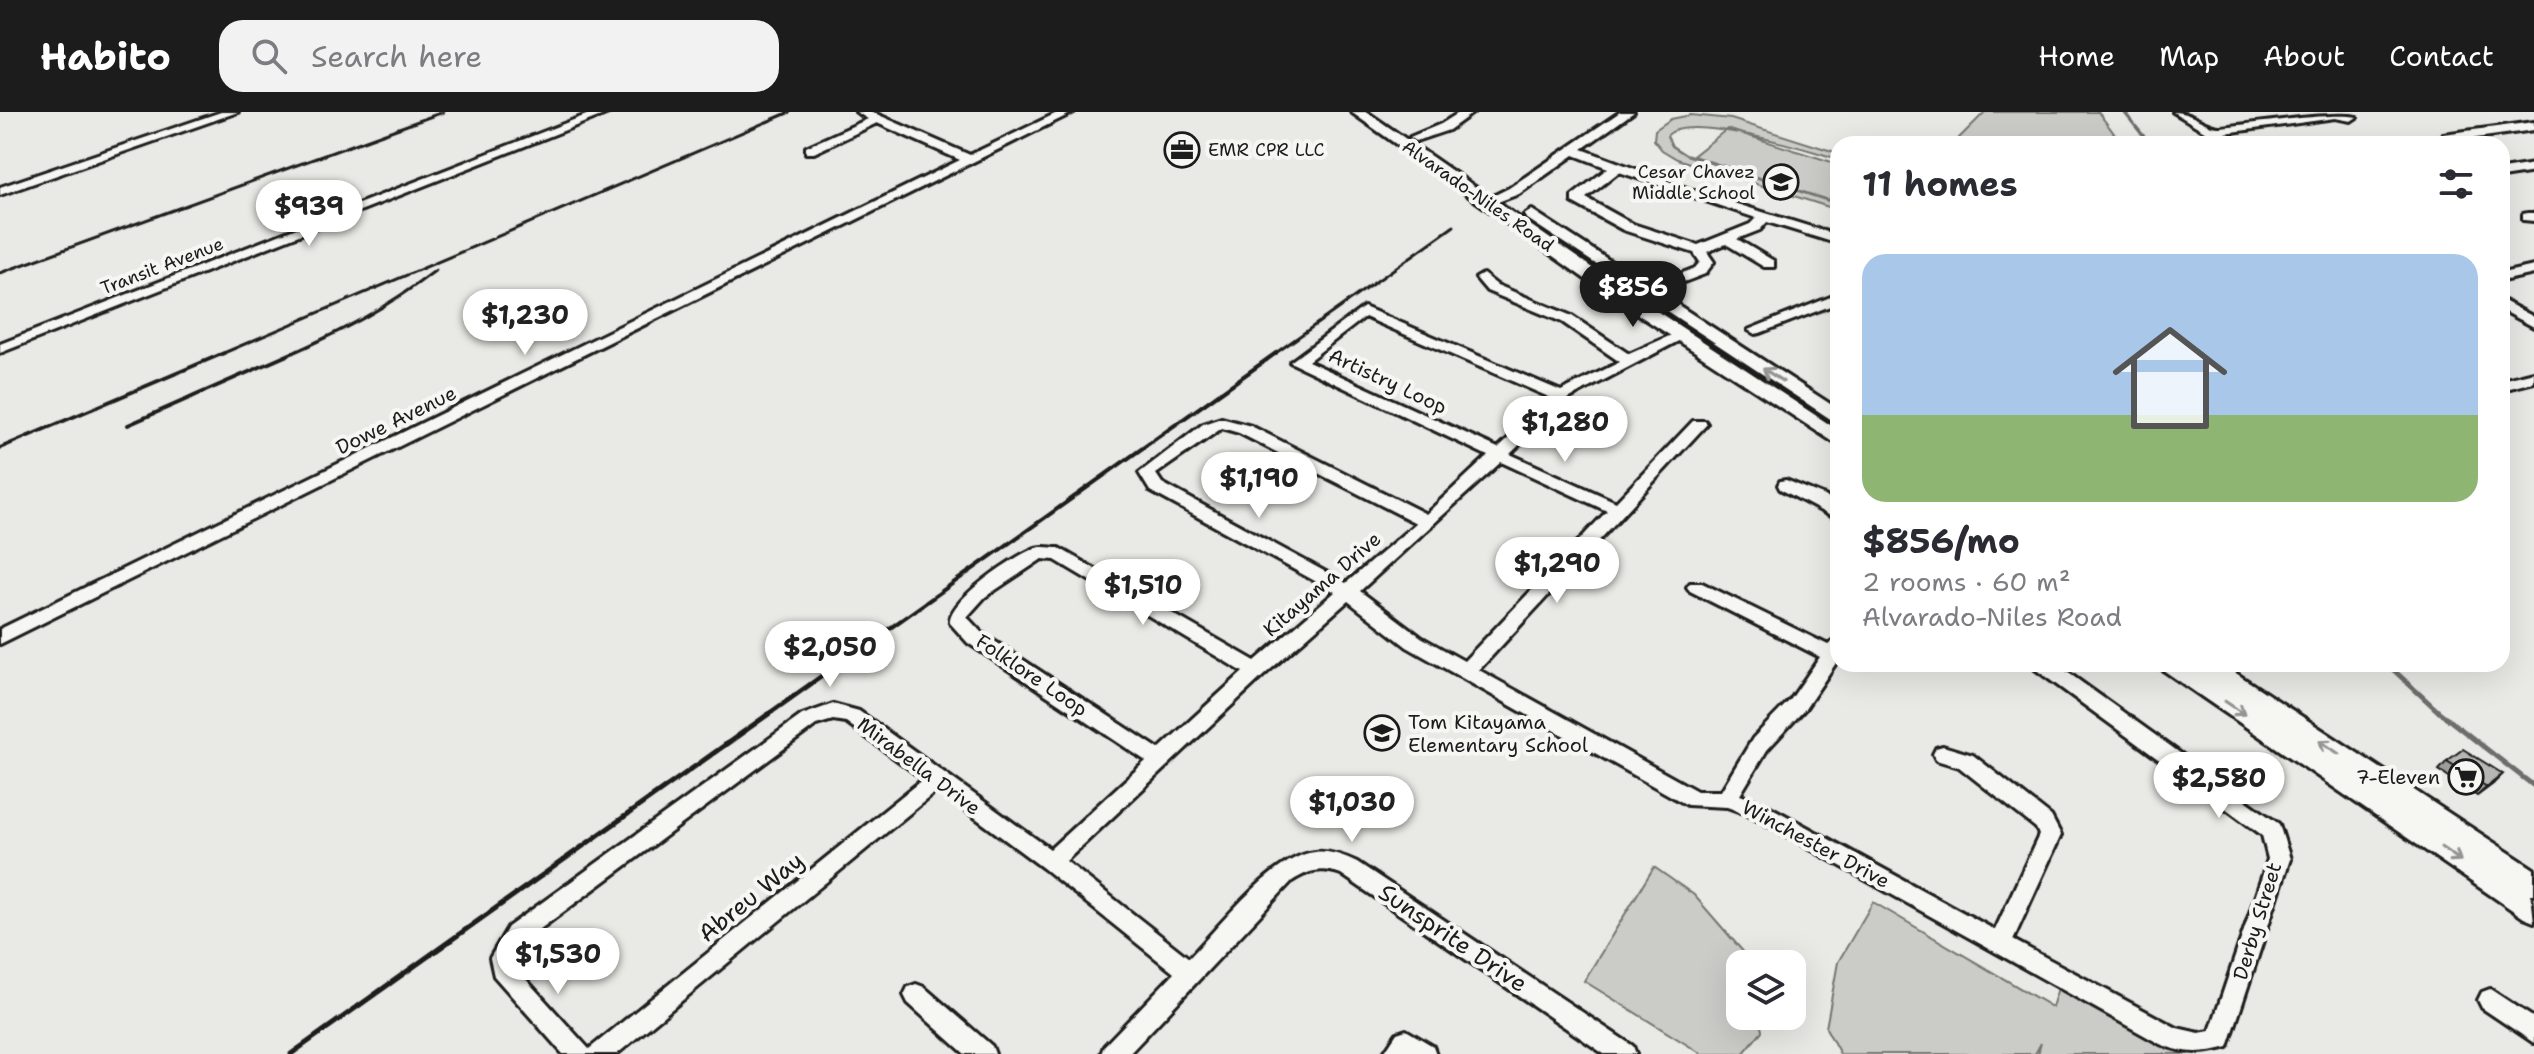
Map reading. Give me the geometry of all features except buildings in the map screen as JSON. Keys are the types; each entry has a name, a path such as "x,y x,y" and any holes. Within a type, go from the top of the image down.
{"main road":[{"name":"Alvarado-Niles Road","path":"1358,112 1686,339 1830,434"},
{"name":"Alvarado-Niles Road","path":"1379,112 1830,413"},
{"path":"2183,672 2534,910"},
{"path":"2216,672 2534,883"}],"street":[{"path":"0,191 232,112"},
{"name":"Transit Avenue","path":"0,349 605,112"},
{"path":"862,112 970,160"},
{"name":"Dowe Avenue","path":"0,637 1068,112"},
{"path":"1416,137 1445,127 1468,112"},
{"path":"1487,202 1504,196 1575,151 1628,112"},
{"path":"2183,114 2222,136"},
{"path":"2214,131 2335,114 2351,117"},
{"path":"810,150 877,119"},
{"path":"2458,136 2534,126"},
{"path":"1575,151 1690,194 1830,237"},
{"path":"1562,210 1618,166"},
{"path":"2510,172 2534,168"},
{"path":"1577,199 1628,227 1699,250 1707,262 1700,271 1647,292"},
{"path":"1699,250 1755,227 1765,217"},
{"path":"1726,238 1769,264"},
{"path":"2510,275 2534,270"},
{"path":"1483,278 1492,288 1567,319 1634,361"},
{"path":"1755,330 1830,301"},
{"path":"2510,309 2534,323"},
{"name":"Artistry Loop","path":"1497,455 1298,362 1364,311 1561,397"},
{"name":"Kitayama Drive","path":"1051,862 1256,671 1428,522 1561,397 1634,361 1645,361 1686,339"},
{"path":"2510,383 2534,377"},
{"name":"Winchester Drive","path":"1428,522 1269,440 1221,423 1209,427 1147,473 1151,481 1167,493 1347,591 1414,642 1694,799 1727,799 1756,809 2184,1044 2207,1046"},
{"path":"1466,672 1699,424"},
{"path":"1497,455 1617,509"},
{"path":"1786,485 1830,508"},
{"name":"Folklore Loop","path":"1160,760 975,638 959,623 958,615 965,606 1039,553 1059,554 1256,671"},
{"path":"1696,587 1830,648"},
{"path":"1727,799 1760,744 1798,704 1830,657"},
{"name":"Derby Street","path":"2053,672 2271,830 2279,859 2219,1039 2207,1046"},
{"name":"Mirabella Drive","path":"579,1054 502,969 501,958 516,934 809,720 833,712 852,716 1051,862 1190,972"},
{"path":"1943,754 1966,761 2044,822 2050,835 2000,943"},
{"name":"Abreu Way","path":"599,1054 936,780"},
{"name":"Sunsprite Drive","path":"1113,1054 1284,874 1303,861 1316,858 1333,861 1623,1053"},
{"path":"916,995 983,1054"},
{"path":"2490,1000 2534,1032"}],"shaded area":[{"path":"1985,112 2098,112 2116,136 1961,136"},
{"path":"1691,115 1731,119 1830,150 1830,157 1721,130 1678,130 1667,136 1672,146 1686,155 1830,201 1830,207 1677,159 1662,150 1654,140 1655,130 1671,119"},
{"path":"1727,129 1830,161 1830,198 1828,200 1693,156"},
{"path":"1654,867 1694,895 1742,950 1726,950 1726,1030 1762,1031 1743,1054 1702,1054 1584,981"},
{"path":"1873,902 2052,1007 2058,988 2188,1054 2038,1054 2041,1043 2035,1054 1840,1054 1826,1028 1838,962"}],"waterway":[{"path":"2124,112 2144,136"},
{"path":"2396,672 2439,712 2534,786"}],"railway":[{"path":"0,273 443,112"},
{"path":"219,355 790,112"},
{"path":"1273,355 1454,226"},
{"path":"288,355 365,317 436,270"},
{"path":"0,448 224,353"},
{"path":"128,425 292,353"},
{"path":"841,663 1276,353"},
{"path":"291,1054 843,661"}],"place":[{"name":"EMR CPR LLC","path":"1182,150"},
{"name":"Cesar Chavez Middle School","path":"1781,182"},
{"name":"Tom Kitayama Elementary School","path":"1382,733"},
{"name":"7-Eleven","path":"2466,777"}]}
